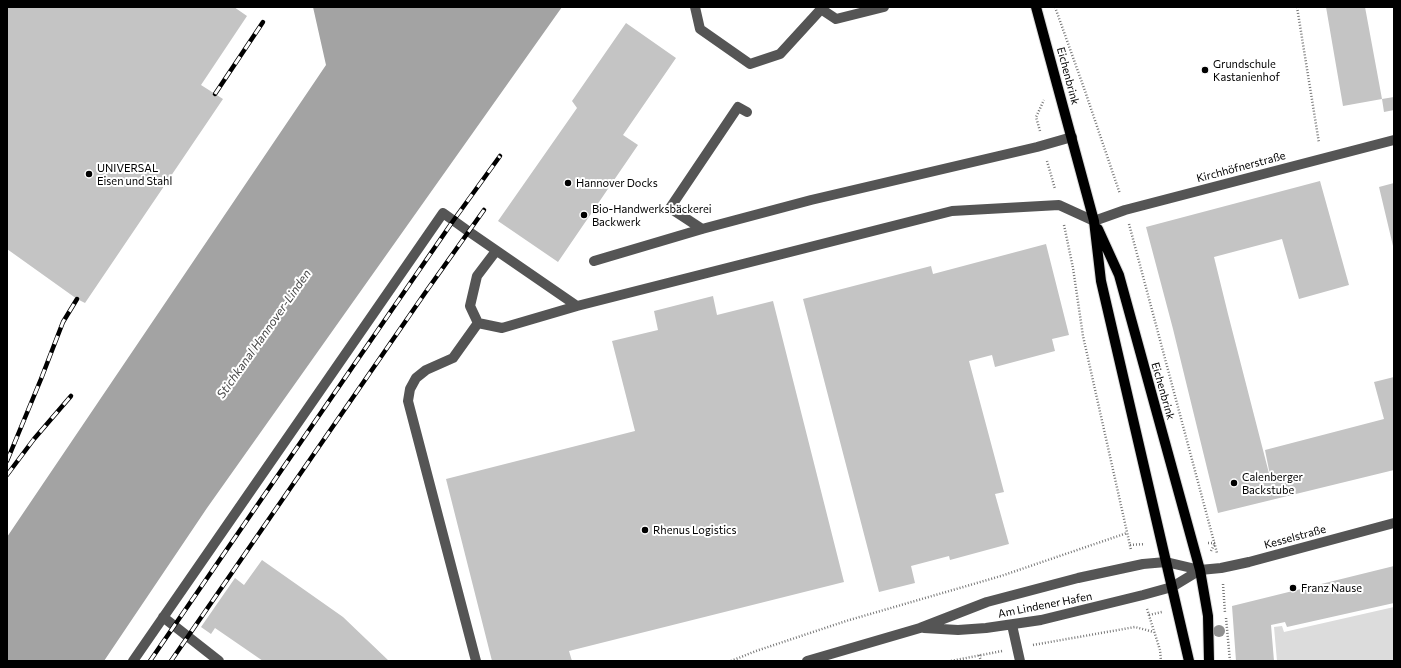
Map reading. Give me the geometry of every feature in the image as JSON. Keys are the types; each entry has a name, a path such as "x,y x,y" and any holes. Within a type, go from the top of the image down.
{"main road":[{"name":"Eichenbrink","path":"1036,7 1094,221 1101,281 1189,661"},
{"name":"Eichenbrink","path":"1094,221 1119,275 1200,570 1208,616 1209,661"}],"street":[{"path":"695,7 700,29 750,64 780,54 822,8 836,19 884,7"},
{"path":"702,229 670,208 738,107 747,112"},
{"path":"594,261 702,229 811,200 1072,137"},
{"name":"Kirchhöfnerstraße","path":"1094,221 1125,210 1394,140"},
{"path":"478,323 502,328 577,306 952,211 1059,206 1094,221"},
{"path":"133,661 443,213 577,306"},
{"path":"478,323 470,306 477,276 496,251"},
{"path":"476,661 408,401 410,389 416,378 426,370 453,358 478,323"},
{"name":"Kesselstraße","path":"1200,570 1221,568 1257,560 1394,523"},
{"name":"Am Lindener Hafen","path":"807,661 920,628 987,602 1078,578 1143,564 1166,562 1200,570"},
{"name":"Am Lindener Hafen","path":"920,628 958,630 1012,625 1041,620 1172,587 1200,570"},
{"path":"163,617 219,661"},
{"path":"1012,625 1020,661"}],"path":[{"path":"1055,7 1125,210 1221,568"},
{"path":"1297,7 1318,138"},
{"path":"731,661 756,651 846,621 1001,576 1127,533 1083,336 1073,268 1036,116 1055,74"},
{"path":"951,661 1135,627 1154,632 1160,650 1161,661"},
{"path":"979,655 981,661"}],"shaded area":[{"path":"1394,607 1394,661 1277,661 1274,627 1282,626 1284,632"}],"water":[{"name":"Stichkanal Hannover-Linden","path":"313,7 562,7 207,508 104,661 7,661 7,537 326,65"}],"building":[{"name":"UNIVERSAL Eisen und Stahl","path":"7,7 234,7 247,16 201,85 223,99 85,303 77,299 7,249"},
{"path":"1326,7 1365,7 1382,99 1343,106"},
{"name":"Hannover Docks","path":"626,23 676,58 623,135 638,145 558,262 498,221 577,108 572,101"},
{"path":"1394,97 1394,110 1384,112 1382,99"},
{"path":"1320,181 1349,285 1299,299 1282,239 1214,257 1228,314 1272,485 1265,450 1384,419 1374,382 1394,377 1394,470 1218,513 1173,329 1146,227"},
{"path":"1394,183 1394,246 1393,246 1379,187"},
{"path":"1046,244 1069,335 1052,339 1055,351 995,367 992,355 969,361 1004,492 995,494 1009,544 950,560 949,556 911,566 915,583 879,592 803,299 931,266 933,274"},
{"name":"Rhenus Logistics","path":"713,296 717,315 773,301 844,582 569,651 572,661 492,661 446,479 635,431 612,341 658,330 654,311"},
{"path":"262,560 343,617 389,661 263,661 215,628 211,634 201,627 235,578 244,585"},
{"path":"1394,566 1394,603 1287,627 1285,622 1271,625 1274,661 1236,661 1232,606"}],"railway":[{"path":"215,94 263,22"},
{"path":"150,661 453,221 500,156"},
{"path":"171,661 484,210"},
{"path":"7,461 63,322 77,299"},
{"path":"7,475 34,439 71,396"}],"place":[{"name":"Grundschule Kastanienhof","path":"1205,70"},
{"name":"UNIVERSAL Eisen und Stahl","path":"89,174"},
{"name":"Hannover Docks","path":"568,183"},
{"name":"Bio-Handwerksbäckerei Backwerk","path":"584,215"},
{"name":"Calenberger Backstube","path":"1234,483"},
{"name":"Rhenus Logistics","path":"645,530"},
{"name":"Franz Nause","path":"1293,588"}]}
